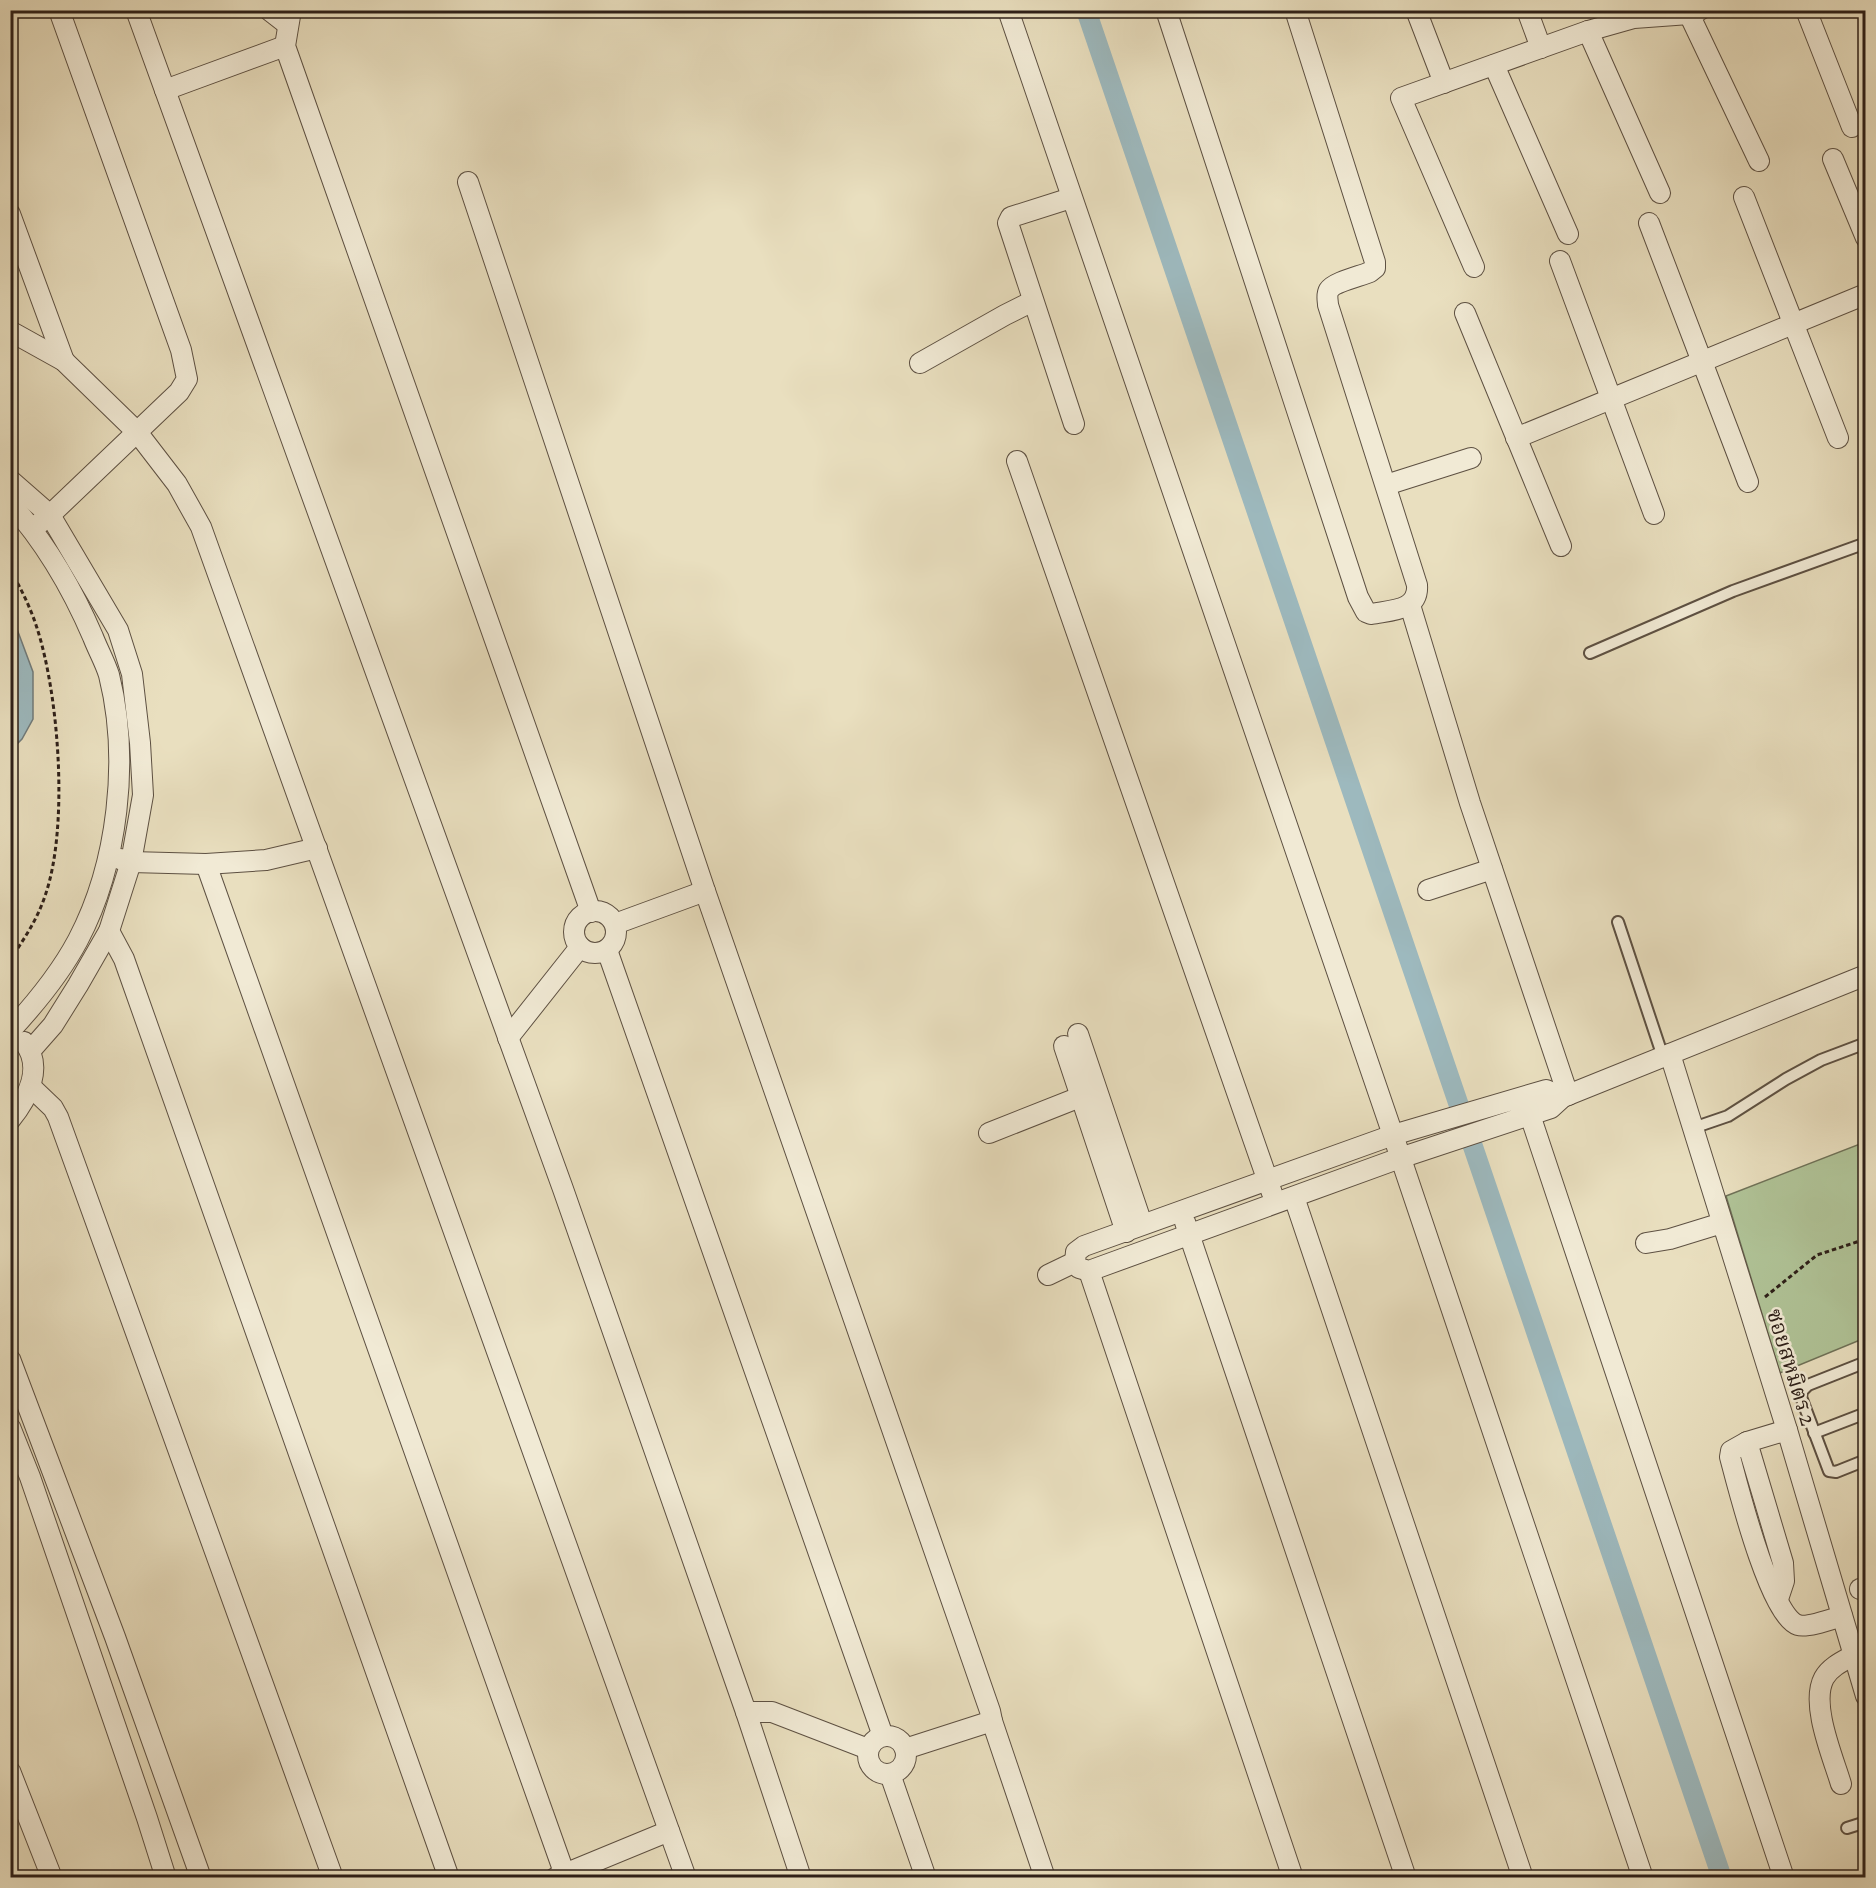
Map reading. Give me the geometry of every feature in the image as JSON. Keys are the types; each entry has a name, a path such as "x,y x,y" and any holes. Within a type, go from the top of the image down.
{"street":[{"path":"32,529 50,515 179,392 188,379 181,350 59,10"},
{"path":"136,10 508,1038 746,1712 801,1878"},
{"path":"270,10 289,17 285,46 591,912"},
{"path":"1008,10 1393,1135 1643,1878"},
{"path":"1166,10 1362,606 1366,612 1371,614 1410,605 1417,597 1417,585 1328,305 1327,296 1334,285 1370,272 1375,268 1375,262 1295,10"},
{"path":"1416,10 1444,83"},
{"path":"1527,10 1541,48"},
{"path":"1806,10 1852,127"},
{"path":"1474,267 1401,98 1632,14 1695,12 1759,161"},
{"path":"1588,31 1660,193"},
{"path":"165,90 285,46"},
{"path":"1494,65 1568,234"},
{"path":"1833,159 1866,238"},
{"path":"468,182 705,891 1045,1878"},
{"path":"1744,197 1838,438"},
{"path":"1071,198 1008,219 1008,223 1074,424"},
{"path":"10,214 64,361"},
{"path":"1649,223 1748,482"},
{"path":"1560,261 1654,514"},
{"path":"1516,438 1866,294"},
{"path":"920,363 1033,301"},
{"path":"1465,313 1561,546"},
{"path":"10,331 64,361 137,432 177,484 201,527 686,1878"},
{"path":"1386,485 1471,458"},
{"path":"1017,461 1268,1180 1285,1200 1523,1878"},
{"path":"10,480 50,515 118,630 132,674 143,795 131,862 109,931 52,1025 31,1050"},
{"path":"10,502 42,541 76,598 108,674 119,740 118,793 105,873 78,940 41,998 10,1032 20,1036 31,1050 34,1069 31,1087 10,1120"},
{"path":"1410,605 1470,803 1566,1096"},
{"path":"108,855 131,862 206,864 266,860 317,848"},
{"path":"206,864 562,1876 669,1831"},
{"path":"1428,890 1492,869"},
{"path":"615,924 705,891"},
{"path":"591,912 605,914 615,924 616,939 607,950 593,954 580,947 576,941 575,926 584,915 591,912"},
{"path":"109,931 128,970 449,1878"},
{"path":"508,1038 580,947"},
{"path":"607,950 876,1742"},
{"path":"1293,1878 1076,1252 1084,1246 1393,1135 1424,1126 1504,1113 1527,1106 1546,1090 1566,1096 1866,975"},
{"path":"1071,1040 1134,1228 1080,1097 1071,1040"},
{"name":"ซอยสหมิตร 2","path":"1666,1056 1693,1128 1787,1430 1866,1696"},
{"path":"31,1087 53,1108 58,1117 333,1878"},
{"path":"989,1133 1080,1097"},
{"path":"1527,1106 1784,1878"},
{"path":"1048,1275 1189,1235 1431,1148 1504,1113"},
{"path":"1181,1211 1406,1878"},
{"path":"1646,1243 1671,1239 1722,1223"},
{"path":"10,1359 201,1878"},
{"path":"10,1427 53,1545 166,1878"},
{"path":"1787,1430 1747,1442 1783,1563 1784,1581 1778,1599 1791,1621 1797,1625 1803,1626 1842,1616"},
{"path":"53,1545 77,1536"},
{"path":"1841,1784 1818,1699 1824,1679 1832,1669 1854,1655"},
{"path":"746,1712 772,1712 876,1742 896,1738 905,1749 901,1768 890,1774 883,1774 872,1767 867,1755 876,1742"},
{"path":"905,1749 992,1721"},
{"path":"10,1771 52,1878"},
{"path":"890,1774 926,1878"}],"lane":[{"path":"1590,653 1733,591 1866,543"},
{"path":"1618,922 1666,1056"},
{"path":"1693,1128 1728,1116 1821,1060 1866,1043"},
{"path":"1866,1362 1808,1385 1802,1390 1801,1397 1829,1471 1836,1472 1866,1460"},
{"path":"1814,1434 1866,1413"},
{"path":"1847,1828 1866,1822"}],"path":[{"path":"10,570 37,628 47,669 55,718 58,806 53,862 46,895 33,926 10,960"},
{"path":"1749,1310 1817,1256 1866,1239"}],"green space":[{"path":"1865,1142 1865,1338 1780,1373 1726,1196"}],"water":[{"path":"11,613 33,672 33,719 22,739 11,750"}],"waterway":[{"path":"1086,10 1722,1878"}]}
